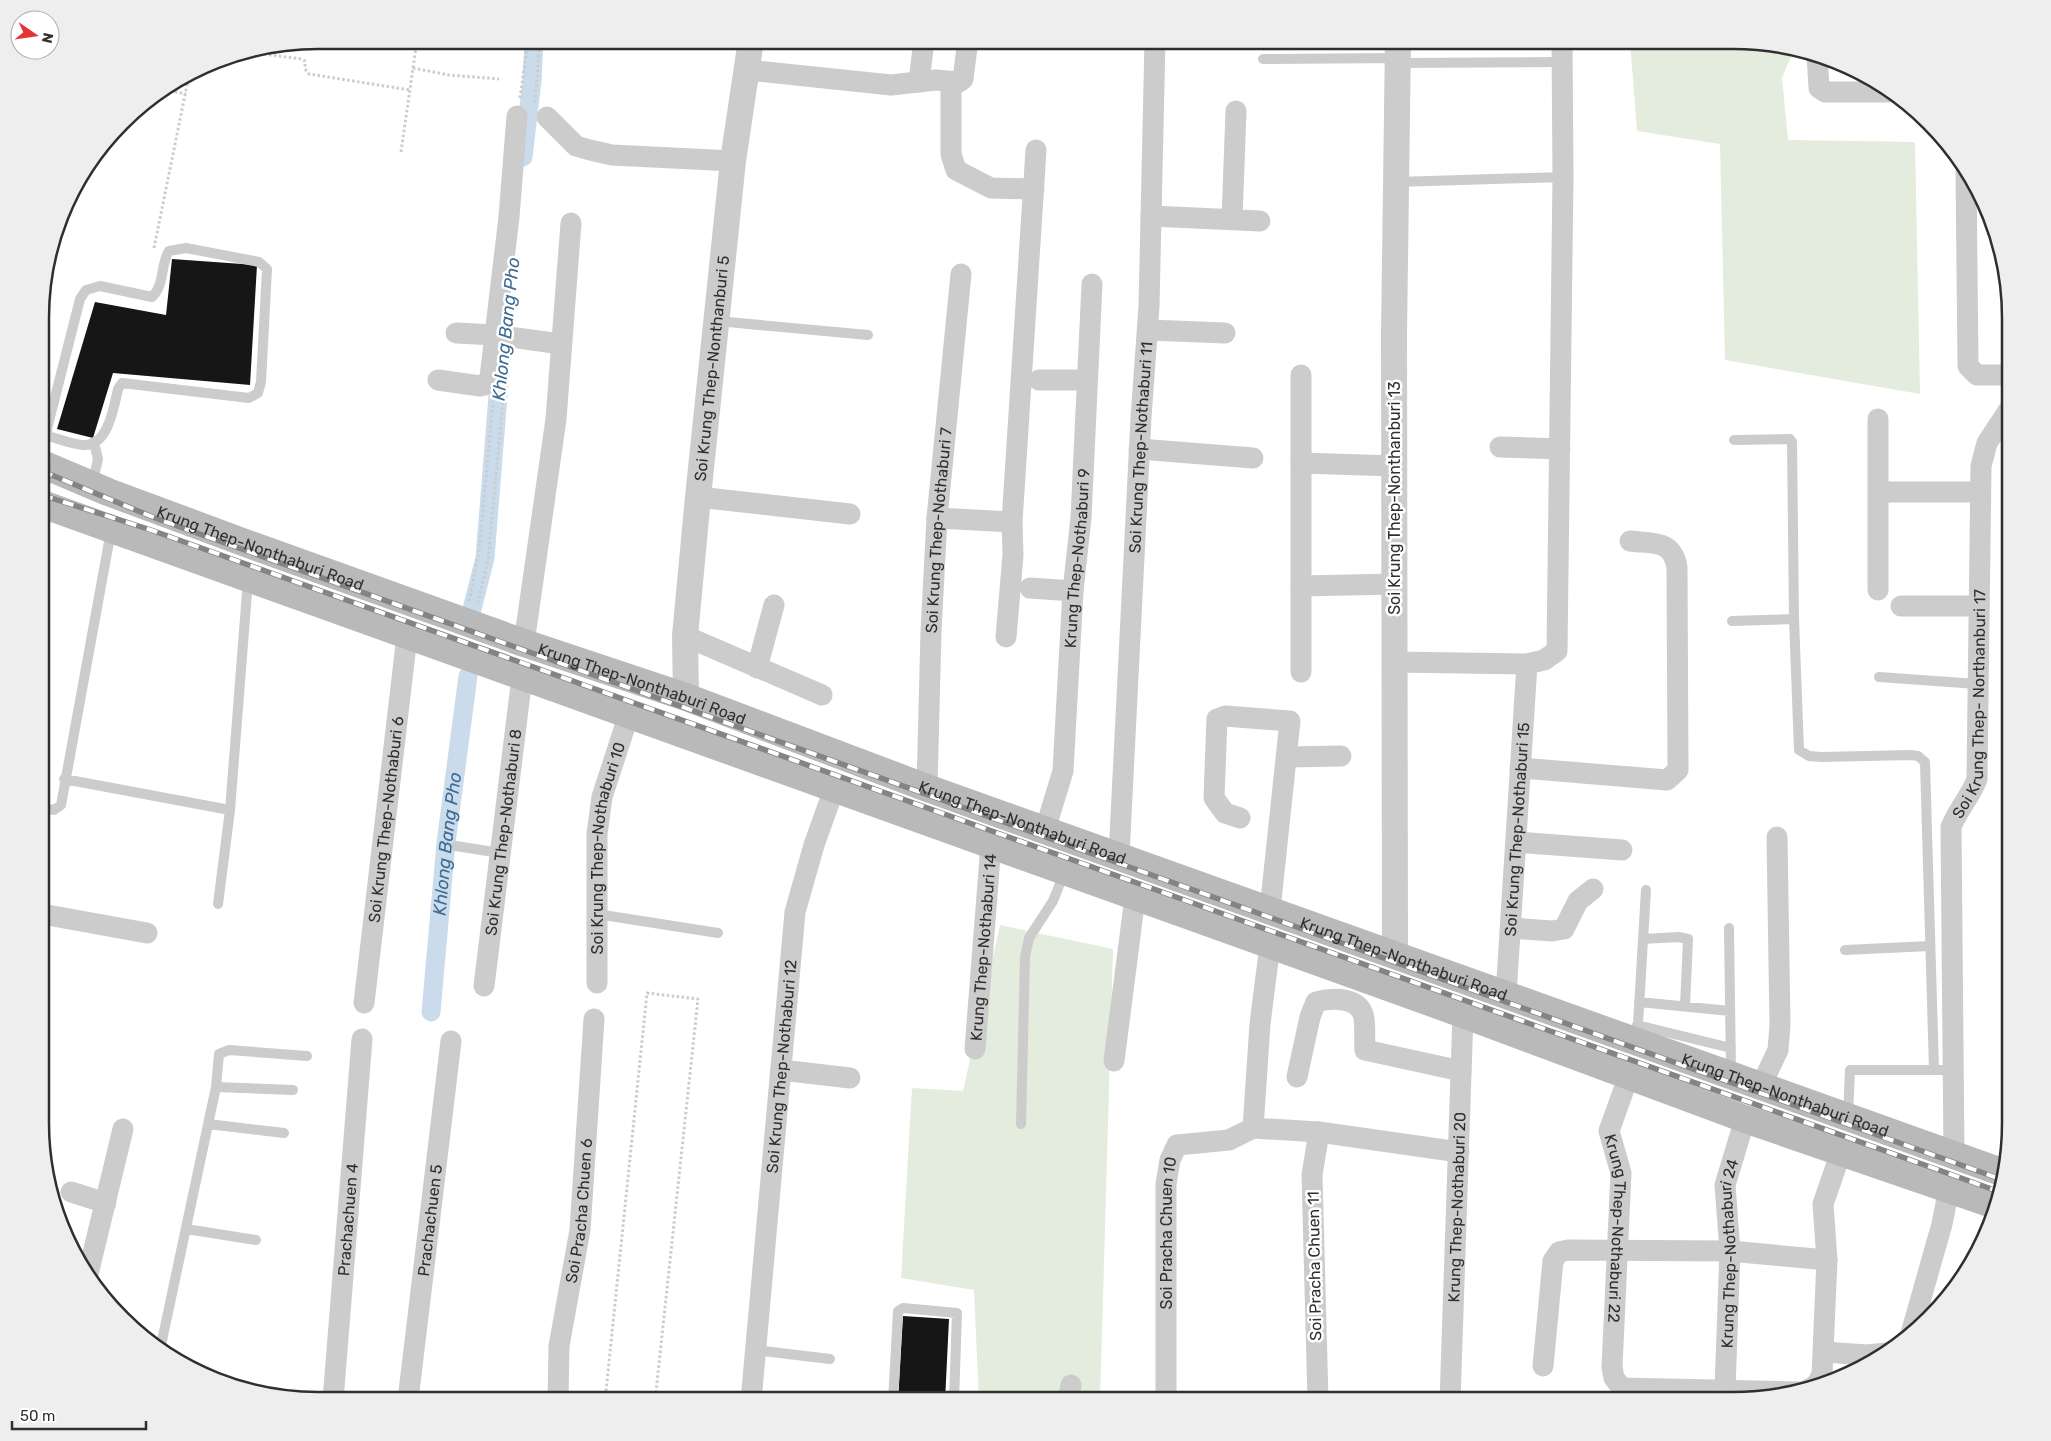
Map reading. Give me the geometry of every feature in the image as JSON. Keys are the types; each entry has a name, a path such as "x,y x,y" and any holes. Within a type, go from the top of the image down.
{"main road":[{"name":"Krung Thep-Nonthaburi Road","path":"49,467 248,544 465,622 686,697 927,788 1506,995 1731,1061 1761,1086 1998,1171"},
{"name":"Krung Thep-Nonthaburi Road","path":"49,506 112,528 248,580 630,714 834,789 1065,870 1135,897 1463,1014 1744,1119 1990,1203"},
{"path":"522,677 529,644"},
{"path":"1386,987 1395,955"},
{"path":"1949,1188 1954,1155"}],"street":[{"name":"Soi Krung Thep-Nonthanburi 5","path":"686,697 685,636 698,497 733,161 750,49"},
{"path":"919,82 923,49"},
{"path":"747,70 891,85 936,80 951,83 959,82 963,79 967,49"},
{"name":"Soi Krung Thep-Nothaburi 11","path":"1119,856 1139,449 1148,330 1155,49"},
{"path":"1394,662 1527,664 1544,660 1557,651 1563,176 1562,49"},
{"name":"Soi Krung Thep-Nonthanburi 13","path":"1395,955 1394,466 1398,54"},
{"path":"1817,62 1817,82 1819,88 1825,92 1880,92"},
{"path":"951,83 951,154 956,170 991,188 1034,189"},
{"path":"1232,219 1236,111"},
{"path":"438,380 480,386 485,385 490,377 500,336 517,116"},
{"path":"547,117 576,146 590,150 612,155 733,161"},
{"path":"1006,637 1013,555 1012,522 1036,150"},
{"path":"1966,183 1968,366 1977,375 2002,375"},
{"path":"1151,216 1260,221"},
{"path":"529,644 556,419 571,223"},
{"name":"Soi Krung Thep-Nothaburi 7","path":"927,788 931,631 937,518 960,274"},
{"name":"Krung Thep-Nothaburi 9","path":"1045,830 1063,771 1072,591 1081,518 1092,284"},
{"path":"1148,330 1224,333"},
{"path":"456,333 500,336 561,344"},
{"path":"1300,672 1301,375"},
{"path":"1039,380 1086,380"},
{"path":"1878,419 1878,590"},
{"name":"Soi Krung Thep- Northanburi 17","path":"1954,1155 1944,1070 1952,827 1962,804 1973,791 1977,779 1979,492 1981,466 1987,443 2002,420"},
{"path":"1500,447 1560,448"},
{"path":"1139,449 1253,458"},
{"path":"1301,463 1394,466"},
{"path":"1879,492 1979,492"},
{"path":"698,497 850,514"},
{"path":"937,518 1012,522"},
{"path":"1520,768 1667,780 1678,770 1678,567 1675,554 1667,546 1630,541"},
{"path":"1301,586 1394,584"},
{"path":"1030,588 1072,591"},
{"path":"757,668 774,605"},
{"path":"1901,606 1979,606"},
{"name":"Soi Krung Thep-Nothaburi 6","path":"364,1003 407,636"},
{"path":"685,636 822,695"},
{"name":"Soi Krung Thep-Nothaburi 15","path":"1506,995 1527,664"},
{"name":"Soi Krung Thep-Nothaburi 8","path":"484,986 522,677"},
{"name":"Soi Krung Thep-Nothaburi 10","path":"597,983 597,834 602,797 630,714"},
{"path":"1240,818 1224,813 1214,798 1218,719 1231,716 1290,721 1270,910"},
{"path":"1287,757 1341,756"},
{"name":"Soi Krung Thep-Nothaburi 12","path":"752,1392 795,912 814,845 834,789"},
{"path":"1761,1086 1778,1050 1780,1025 1777,837"},
{"path":"1516,842 1622,850"},
{"name":"Krung Thep-Nothaburi 14","path":"975,1049 991,844"},
{"path":"1511,928 1552,931 1564,929 1578,901 1592,889"},
{"path":"1114,1061 1135,897"},
{"path":"49,915 147,933"},
{"path":"1254,1128 1260,1024 1270,945"},
{"path":"1297,1077 1310,1017 1316,1002 1330,998 1354,1003 1363,1014 1365,1050 1461,1072"},
{"name":"Krung Thep-Nothaburi 20","path":"1450,1392 1463,1014"},
{"name":"Soi Pracha Chuen 6","path":"558,1392 559,1346 580,1230 594,1019"},
{"name":"Prachachuen 4","path":"334,1392 362,1039"},
{"name":"Prachachuen 5","path":"409,1392 451,1041"},
{"path":"781,1070 850,1078"},
{"name":"Krung Thep-Nothaburi 22","path":"1629,1075 1609,1131 1622,1174 1612,1368 1614,1378 1622,1388 1724,1389"},
{"name":"Krung Thep-Nothaburi 24","path":"1724,1389 1730,1251 1725,1185 1744,1119"},
{"name":"Soi Pracha Chuen 10","path":"1166,1392 1166,1184 1170,1160 1177,1145 1229,1140 1254,1128 1319,1132 1459,1152"},
{"path":"90,1266 123,1129"},
{"name":"Soi Pracha Chuen 11","path":"1318,1392 1312,1176 1319,1132"},
{"path":"1820,1378 1824,1352 1826,1260 1823,1204 1841,1152"},
{"path":"1914,1323 1942,1224 1949,1188"},
{"path":"71,1192 106,1203"},
{"path":"1543,1366 1553,1261 1559,1252 1568,1250 1730,1251 1826,1260"},
{"path":"1824,1352 1870,1355"},
{"path":"1724,1389 1764,1391"}],"lane":[{"path":"1263,59 1398,54 1562,62"},
{"path":"1396,182 1563,176"},
{"path":"49,420 80,299 86,290 100,286 152,297 159,291 163,260 169,251 186,248 259,262 267,269 261,382 258,393 250,398 122,383 118,389 104,434 94,442 84,445 49,436"},
{"path":"717,321 868,335"},
{"path":"1734,440 1778,438 1790,439 1792,442 1794,619 1799,750 1809,756 1821,757 1911,755 1918,756 1925,762 1930,946 1944,1070 1850,1070 1848,1116"},
{"path":"92,485 98,459 94,442"},
{"path":"49,809 54,810 61,805 64,779 112,528"},
{"path":"218,904 230,810 248,580"},
{"path":"1732,621 1794,619"},
{"path":"1879,677 1977,684"},
{"path":"64,779 230,810"},
{"path":"456,846 500,853"},
{"path":"1021,1124 1025,957 1030,938 1053,901 1065,870"},
{"path":"1637,1033 1646,890"},
{"path":"598,914 718,933"},
{"path":"1729,928 1731,1061"},
{"path":"1643,939 1678,936 1688,939 1685,1006"},
{"path":"1845,950 1930,946"},
{"path":"1638,1002 1730,1011"},
{"path":"162,1342 216,1087 219,1054 229,1050 307,1056"},
{"path":"216,1087 293,1090"},
{"path":"208,1124 284,1134"},
{"path":"186,1229 256,1240"},
{"path":"894,1392 898,1311 904,1308 957,1313 954,1392"},
{"path":"755,1350 830,1359"}],"path":[{"path":"401,152 416,49"},
{"path":"517,116 527,49"},
{"path":"266,54 302,59 305,61 305,69 309,74 410,90"},
{"path":"413,68 449,75 499,79"},
{"path":"152,256 188,82"},
{"path":"172,91 186,94"},
{"path":"465,622 479,552 494,390 490,377"},
{"path":"606,1392 647,993 698,998 655,1392"}],"green space":[{"path":"1631,49 1751,49 1791,55 1782,78 1788,140 1915,142 1920,394 1725,360 1720,144 1637,131"},
{"path":"1000,925 1113,949 1100,1392 979,1392 974,1290 901,1278 912,1088 963,1091"}],"building":[{"path":"172,259 257,265 250,385 113,373 93,438 57,429 95,302 166,315"},
{"path":"903,1316 949,1319 945,1392 899,1392"}],"waterway":[{"name":"Khlong Bang Pho","path":"523,157 532,81 534,49"},
{"name":"Khlong Bang Pho","path":"470,617 485,558 501,358"},
{"name":"Khlong Bang Pho","path":"431,1012 446,843 468,676"}],"railway":[{"path":"49,474 155,518 1997,1178"},
{"path":"49,497 151,530 1994,1190"}]}
